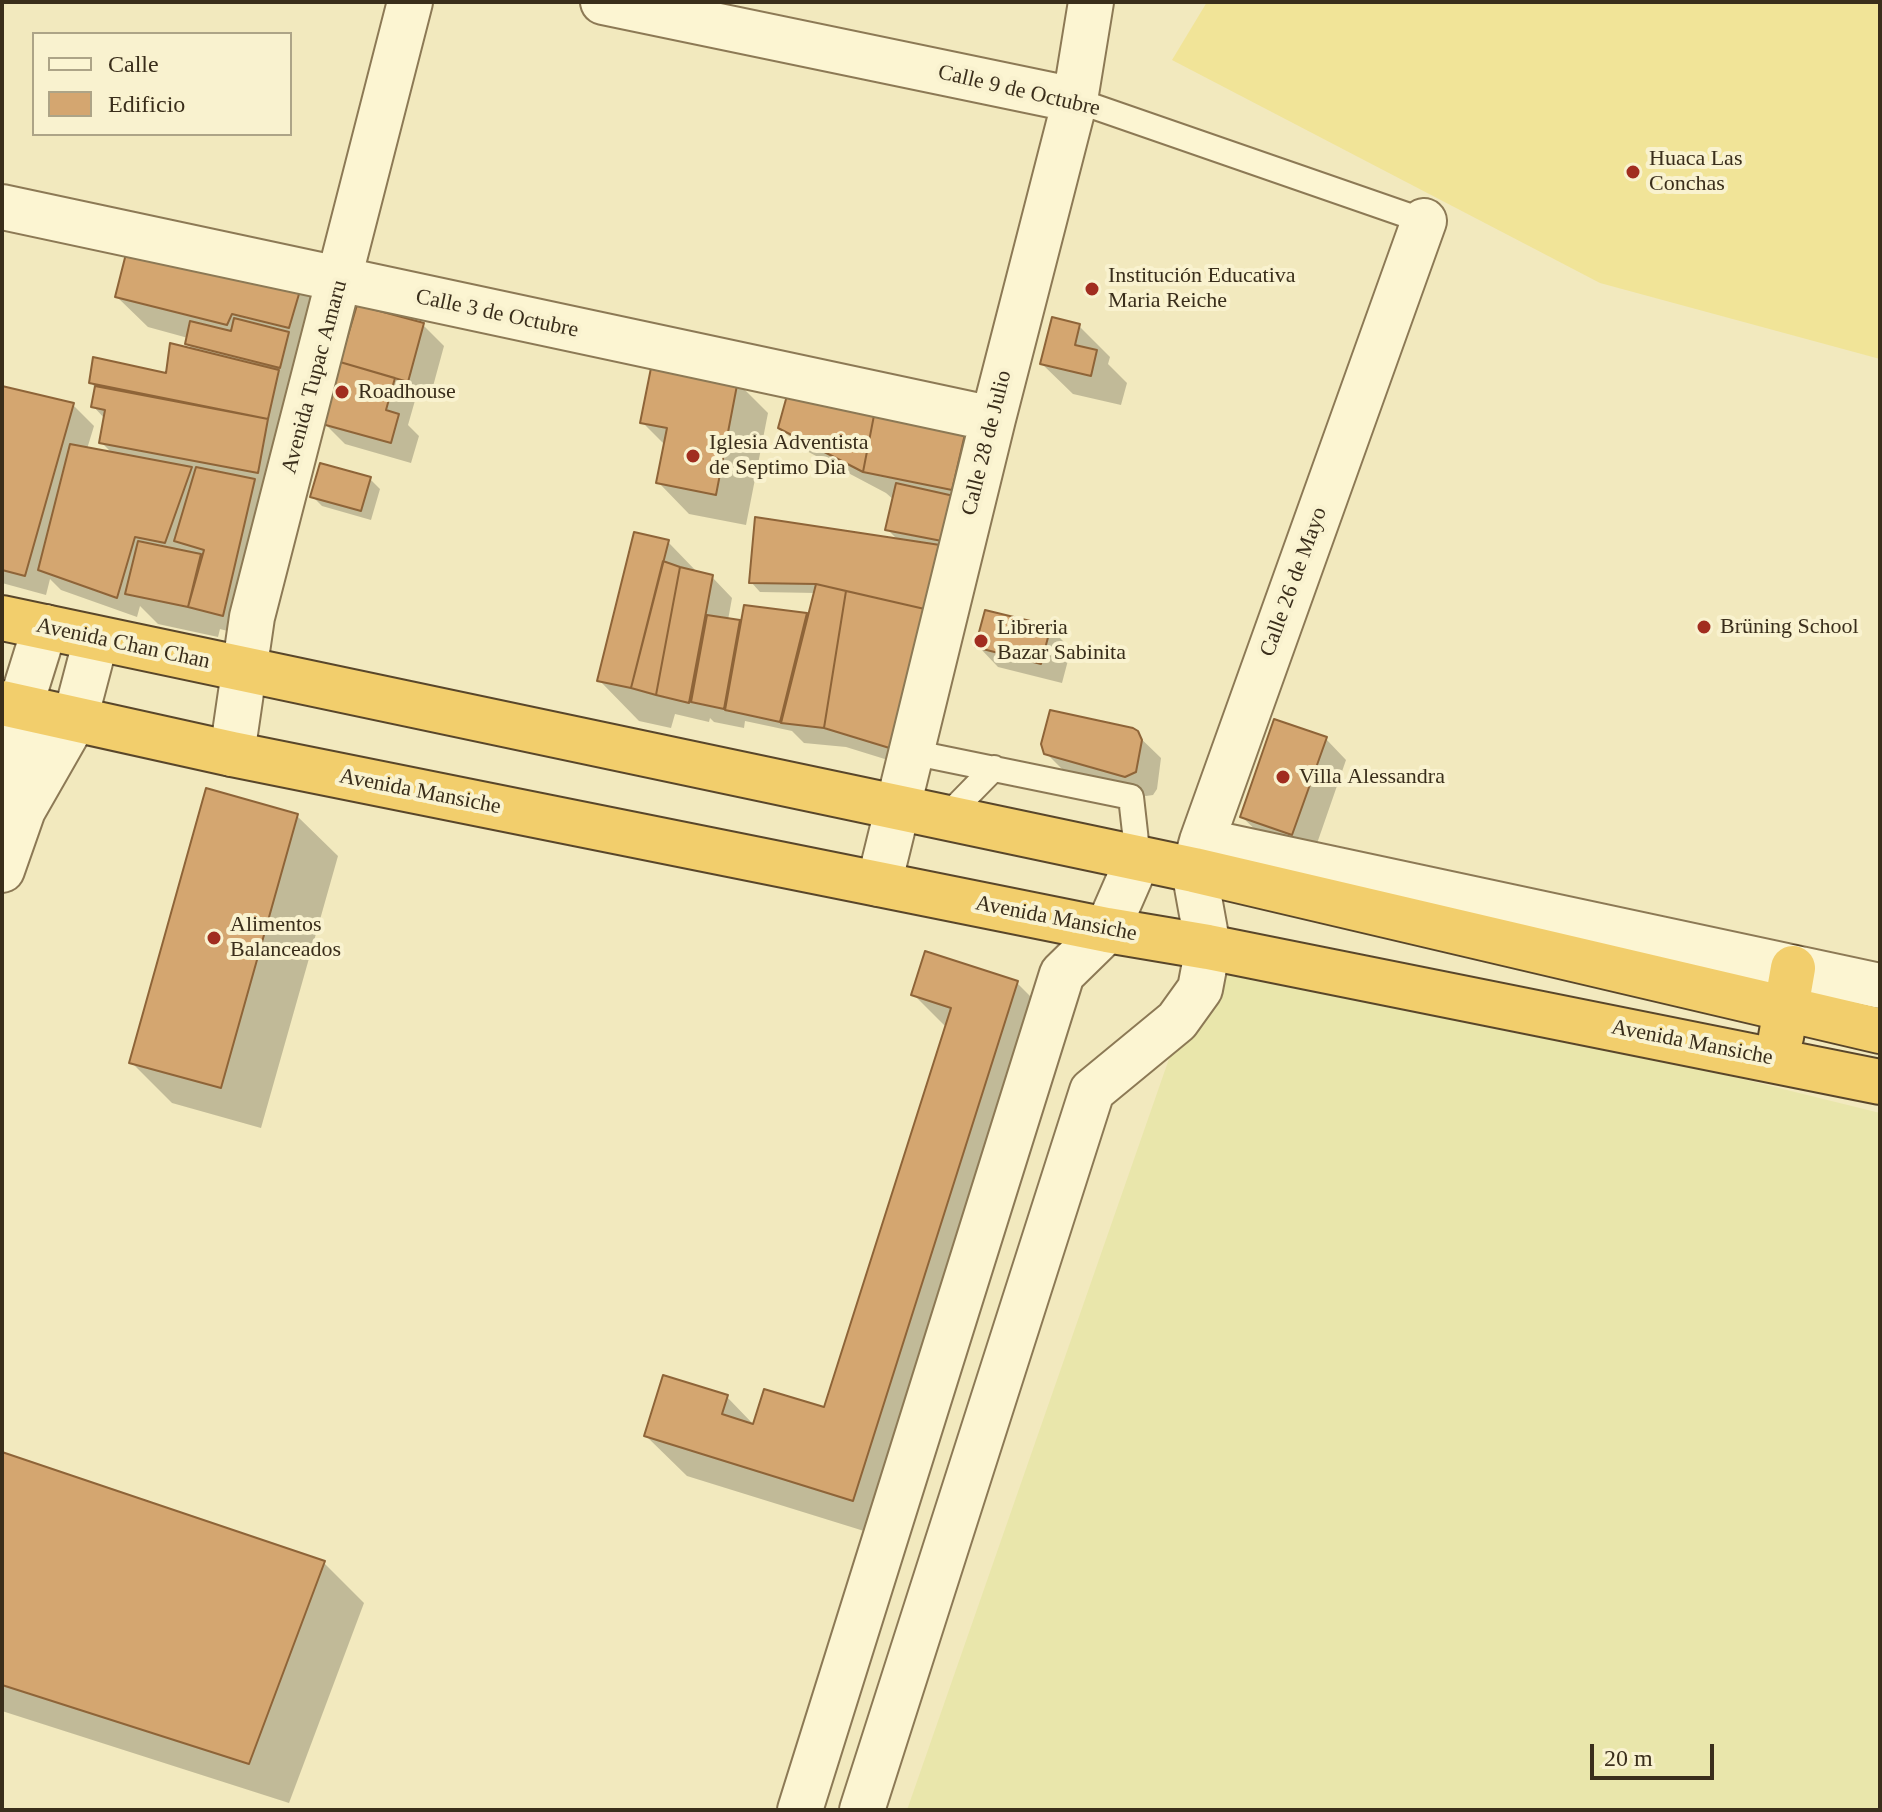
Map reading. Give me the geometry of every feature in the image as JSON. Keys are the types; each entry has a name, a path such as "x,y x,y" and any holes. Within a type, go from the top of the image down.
{"highway":[{"name":"Avenida Chan Chan","path":"2,618 245,670"},
{"path":"245,670 1138,859 1198,856 1787,1010 1880,1031"},
{"path":"11,705 232,754"},
{"name":"Avenida Mansiche","path":"232,754 1107,930 1208,947 1777,1059 1880,1082"},
{"path":"1777,1059 1793,968"}],"street":[{"name":"Avenida Tupac Amaru","path":"232,754 252,617 410,2"},
{"name":"Calle 9 de Octubre","path":"603,2 1075,100"},
{"name":"Calle 28 de Julio","path":"879,884 1075,100 1091,2"},
{"name":"Calle 3 de Octubre","path":"2,207 993,419"},
{"name":"Calle 26 de Mayo","path":"1198,856 1424,221"},
{"path":"23,810 11,705 45,627"},
{"path":"2,870 23,810 75,719 96,639"},
{"path":"862,1810 1092,1091 1177,1021 1200,989 1208,947 1198,856 1880,986"},
{"path":"800,1810 1062,974 1107,930 1138,859"}],"lane":[{"name":"Calle 9 de Octubre","path":"1075,100 1424,221"},
{"path":"911,752 1131,797 1138,859"},
{"path":"945,818 994,768"}],"shaded area":[{"path":"1208,947 1880,1113 1880,1810 907,1810"}],"sand":[{"name":"Huaca Las Conchas","path":"1207,2 1880,2 1880,359 1600,283 1172,60"}],"building":[{"path":"130,238 304,277 289,328 232,314 227,325 115,297"},
{"path":"357,305 424,323 408,382 340,362"},
{"path":"1052,317 1080,324 1075,345 1097,350 1091,376 1040,364"},
{"path":"234,318 289,332 280,368 185,344 190,321 231,331"},
{"path":"170,343 279,370 268,419 89,383 93,357 166,373"},
{"path":"340,362 395,378 386,410 399,414 391,443 322,424"},
{"name":"Iglesia Adventista de Septimo Dia","path":"652,363 738,380 716,495 656,483 667,428 640,423"},
{"path":"791,381 877,400 863,472 778,428"},
{"path":"2,386 74,403 25,576 2,570"},
{"path":"95,386 268,419 258,473 99,443 105,410 91,407"},
{"path":"877,400 968,421 952,490 863,472"},
{"path":"70,444 192,467 165,543 135,537 117,598 38,570"},
{"path":"320,463 371,477 361,511 310,497"},
{"path":"196,467 255,479 223,616 188,607 204,550 174,541"},
{"path":"896,483 954,496 947,542 885,530"},
{"path":"755,517 940,545 929,610 816,584 749,583"},
{"path":"634,532 669,540 631,688 597,681"},
{"path":"138,541 201,554 188,607 125,594"},
{"path":"663,561 680,567 656,695 631,688"},
{"path":"680,567 713,575 689,703 656,695"},
{"path":"816,584 846,591 824,728 781,723"},
{"path":"846,591 929,610 896,750 824,728"},
{"path":"744,605 807,613 780,722 725,710"},
{"path":"985,610 1051,626 1041,664 975,647"},
{"path":"707,615 740,620 724,709 691,702"},
{"path":"1050,710 1138,731 1142,740 1136,772 1125,777 1044,754 1041,744"},
{"name":"Villa Alessandra","path":"1274,719 1327,737 1292,835 1240,817"},
{"name":"Alimentos Balanceados","path":"206,788 298,814 221,1088 129,1063"},
{"path":"925,951 1018,981 853,1501 644,1436 663,1375 728,1395 722,1414 753,1424 764,1389 824,1407 951,1008 911,995"},
{"path":"2,1452 325,1561 249,1764 2,1685"}],"place":[{"name":"Huaca Las Conchas","path":"1633,172"},
{"name":"Institución Educativa Maria Reiche","path":"1092,289"},
{"name":"Roadhouse","path":"342,392"},
{"name":"Iglesia Adventista de Septimo Dia","path":"693,456"},
{"name":"Brüning School","path":"1704,627"},
{"name":"Libreria Bazar Sabinita","path":"981,641"},
{"name":"Villa Alessandra","path":"1283,777"},
{"name":"Alimentos Balanceados","path":"214,938"}]}
